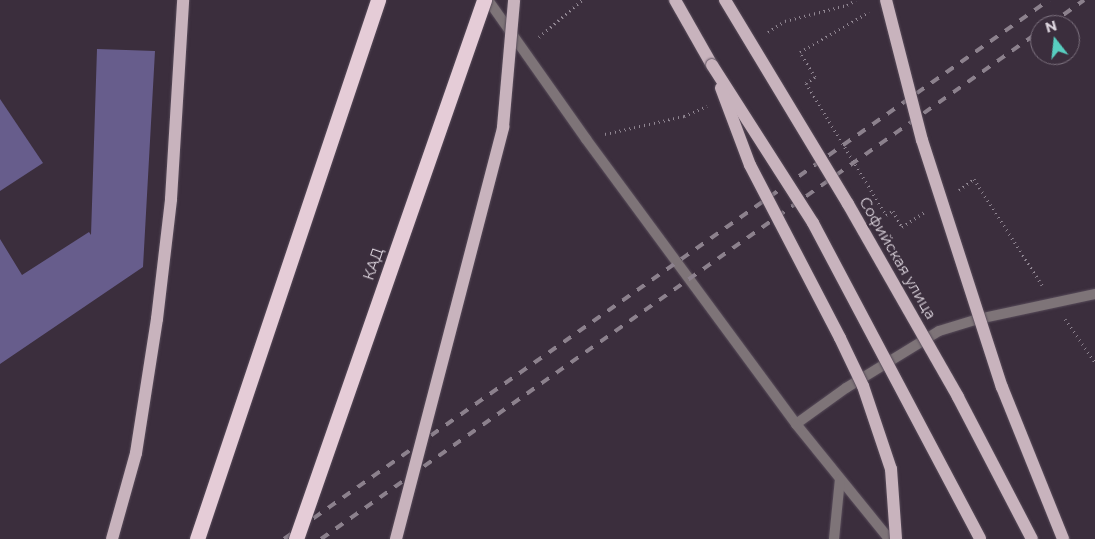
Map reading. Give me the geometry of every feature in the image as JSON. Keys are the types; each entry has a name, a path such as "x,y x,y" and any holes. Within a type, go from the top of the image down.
{"highway":[{"path":"197,539 378,0"},
{"name":"КАД","path":"296,539 484,0"}],"main road":[{"path":"112,539 136,452 157,318 171,199 183,0"},
{"path":"396,539 503,128 514,0"},
{"path":"674,0 712,65 813,224 980,539"},
{"name":"Софийская улица","path":"725,0 848,204 925,338 1032,539"},
{"path":"886,0 922,140 1002,387 1063,539"},
{"path":"712,65 750,165 836,330 862,386 891,469 896,539"}],"street":[{"path":"488,0 796,424 889,539"},
{"path":"796,424 846,388 939,331 978,319 1095,294"},
{"path":"834,539 840,479"}],"path":[{"path":"523,50 582,0"},
{"path":"870,12 800,52 815,77 806,83 886,215 893,210"},
{"path":"961,188 974,180 1095,362"}],"building":[{"path":"97,49 155,51 143,267 0,364 0,239 22,275 89,232 91,235"},
{"path":"0,99 43,163 0,191"}],"railway":[{"path":"284,539 1049,0"},
{"path":"1063,15 1084,0"},
{"path":"321,539 1030,38"}]}
